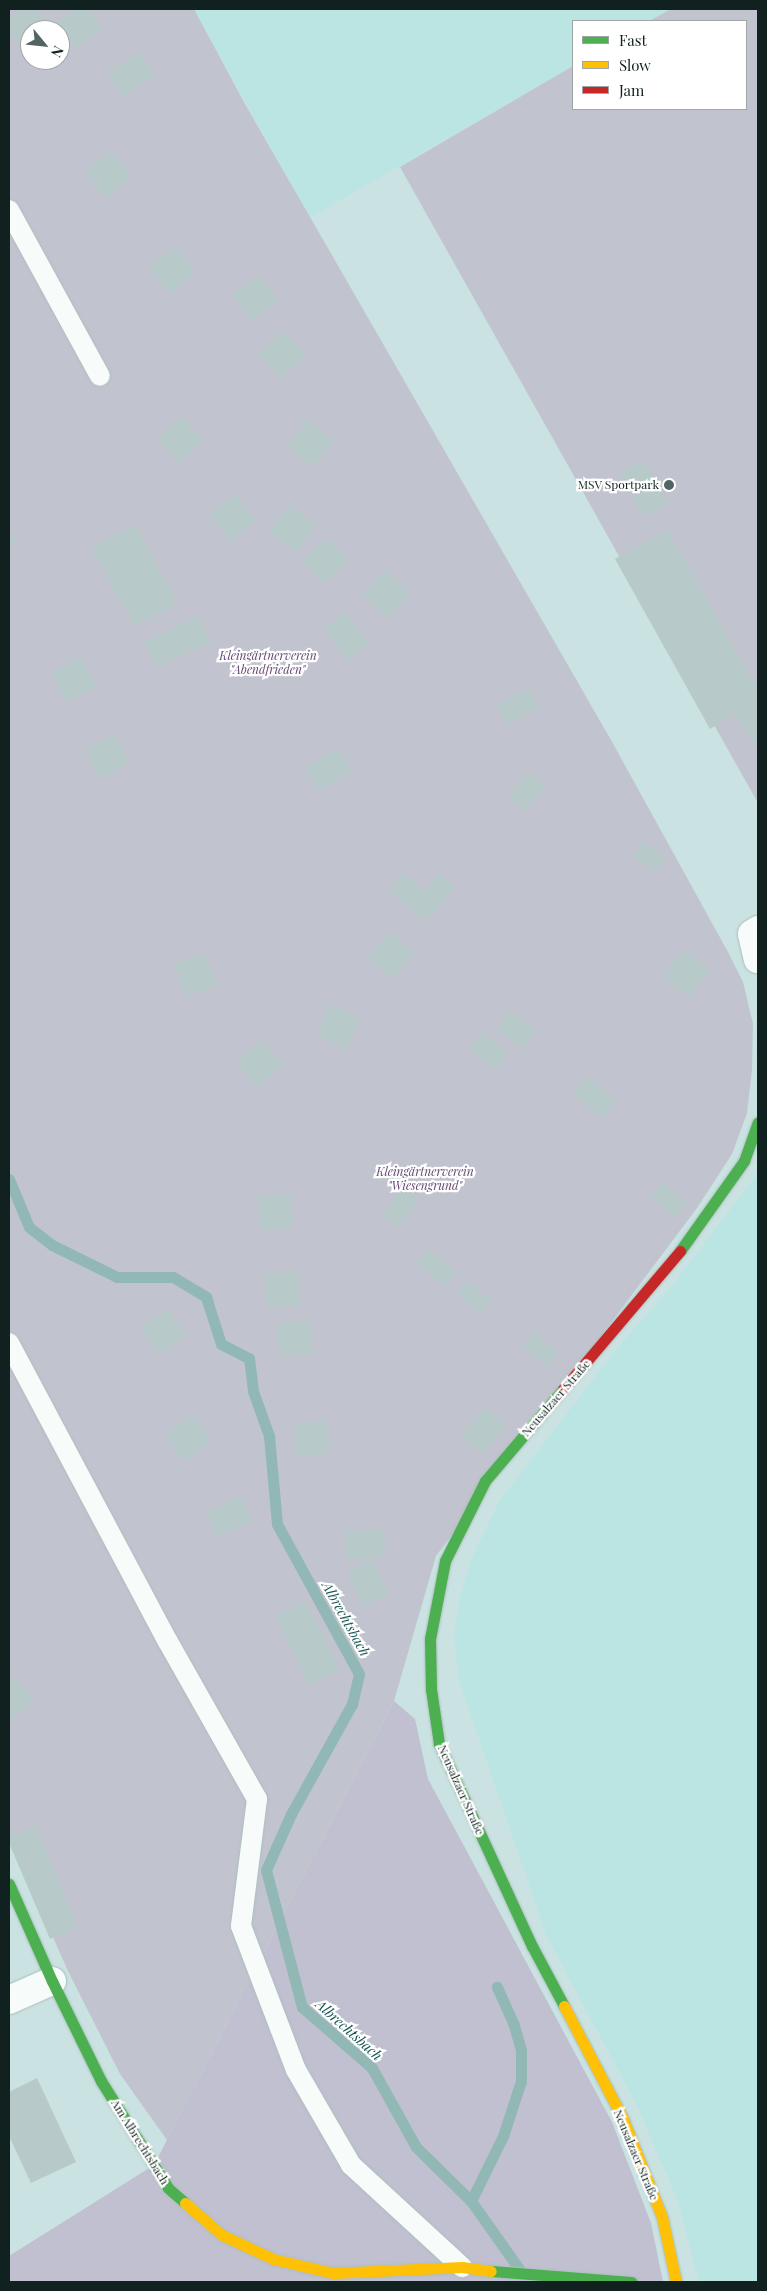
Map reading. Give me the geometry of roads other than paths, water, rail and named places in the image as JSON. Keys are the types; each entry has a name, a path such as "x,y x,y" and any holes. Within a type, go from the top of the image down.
{"street":[{"path":"758,930 752,934 758,959"},
{"name":"Neusalzaer Straße","path":"676,2282 662,2217 623,2119 532,1946 439,1744 431,1689 430,1639 445,1561 485,1481 679,1253 744,1161 758,1122"},
{"name":"Am Albrechtsbach","path":"9,1884 52,1981 101,2081 168,2188 222,2234 273,2259 333,2273 391,2272 462,2267 502,2273 632,2282"},
{"path":"9,2000 52,1981"}],"lane":[{"path":"9,210 100,376"},
{"path":"9,1343 167,1640 257,1799 241,1926 296,2070 351,2165 462,2267"}],"waterway":[{"name":"Albrechtsbach","path":"9,1179 29,1227 52,1245 117,1277 173,1277 206,1297 221,1344 249,1358 253,1391 269,1436 277,1524 359,1674 352,1704 291,1814 266,1870 302,2007 372,2068 416,2147 471,2201 522,2273"},
{"name":"Albrechtsbach","path":"471,2201 503,2136 521,2081 521,2050 514,2025 497,1987"}],"place":[{"name":"MSV Sportpark","path":"669,485"}],"park label":[{"name":"Kleingärtnerverein \"Abendfrieden\"","path":"268,663"},
{"name":"Kleingärtnerverein \"Wiesengrund\"","path":"425,1179"}]}
